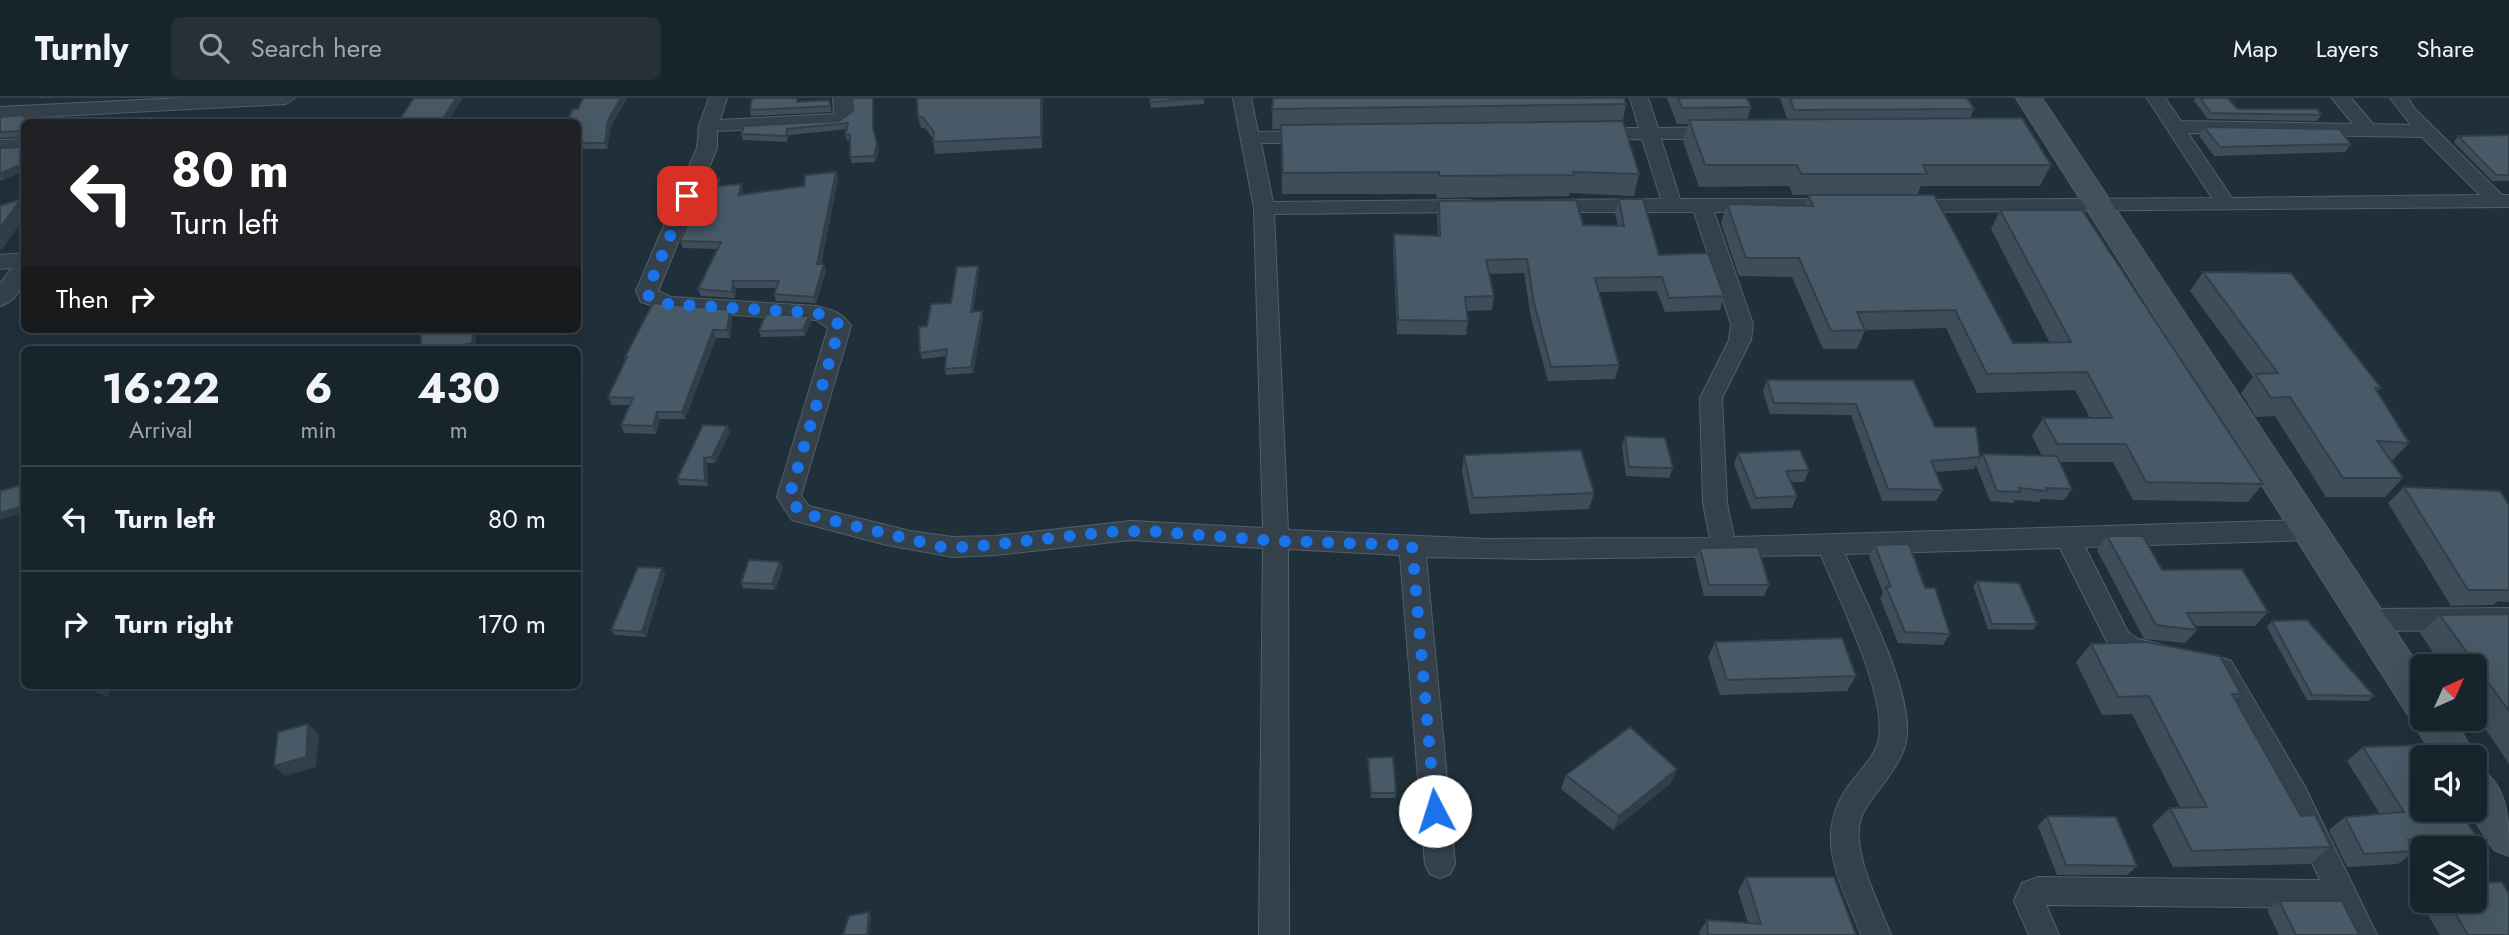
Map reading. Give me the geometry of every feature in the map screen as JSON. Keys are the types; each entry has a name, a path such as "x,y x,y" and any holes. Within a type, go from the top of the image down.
{"street":[{"path":"0,113 140,102 286,98"},
{"path":"718,98 708,126 707,148 647,291 649,297 669,304 816,313 832,318 840,326 789,497 801,513 942,547 971,547 1106,532 1148,531 1278,541 1530,549 1829,545 2309,530"},
{"path":"708,126 839,120 843,117 842,98"},
{"path":"1242,98 1264,208 1278,541 1274,935"},
{"path":"1639,98 1672,204"},
{"path":"2029,98 2037,132 2099,206 2410,685"},
{"path":"2156,98 2225,204"},
{"path":"2341,98 2366,128"},
{"path":"2399,98 2407,111 2427,131 2503,201"},
{"path":"127,119 140,102"},
{"path":"2175,127 2427,131"},
{"path":"1571,134 1732,133"},
{"path":"1249,138 1330,137"},
{"path":"0,146 21,145"},
{"path":"1894,205 2099,206 2503,201"},
{"path":"1702,205 1742,324 1740,340 1711,398 1715,503 1724,547"},
{"path":"1523,206 1852,205"},
{"path":"1264,208 1496,206"},
{"path":"0,261 21,260"},
{"path":"0,299 21,271"},
{"path":"2068,538 2119,640 2132,649 2216,663 2224,671 2294,794 2362,935"},
{"path":"1412,545 1440,864"},
{"path":"1829,545 1872,651 1891,711 1893,733 1889,751 1852,804 1844,828 1847,853 1876,935"},
{"path":"2368,620 2509,619"},
{"path":"2487,804 2509,838"},
{"path":"2044,935 2029,901 2033,893 2038,891 2342,894"}],"building":[{"path":"414,98 456,98 443,119 400,119"},
{"path":"583,98 621,98 608,120 605,143 581,143 581,119 568,119 573,109 578,109"},
{"path":"752,98 797,98 797,102 829,100 830,106 750,110"},
{"path":"852,98 873,98 873,128 877,144 874,156 850,157 850,135 845,135 848,123 787,129 786,136 741,134 744,126 839,121 853,111"},
{"path":"917,98 1041,98 1041,137 933,142 934,132 922,117 918,117"},
{"path":"1150,98 1204,98 1150,102"},
{"path":"1273,98 1624,98 1626,104 1272,109"},
{"path":"1678,98 1747,98 1751,107 1682,108"},
{"path":"1790,98 1967,98 1974,109 1794,110"},
{"path":"2200,98 2228,98 2237,109 2317,109 2321,115 2211,113"},
{"path":"22,115 26,119 21,119 21,131 0,132 0,117"},
{"path":"2022,118 2051,165 1923,165 1927,174 1801,174 1797,165 1705,165 1689,120"},
{"path":"1623,121 1639,174 1573,172 1574,175 1439,176 1439,172 1283,173 1281,125"},
{"path":"2204,127 2339,129 2351,144 2220,147"},
{"path":"2509,135 2509,175 2496,175 2458,136"},
{"path":"21,147 21,165 0,173 0,148"},
{"path":"836,172 817,264 824,264 814,297 774,294 779,281 733,281 732,292 698,289 721,242 680,241 697,203 692,204 701,181 719,178 719,186 741,184 739,195 804,186 805,175"},
{"path":"1808,195 1934,195 2013,343 2071,342 2000,210 2082,210 2263,484 2146,482 2126,444 2057,444 2043,418 2112,418 2087,372 1987,374 1955,310 1857,312 1865,330 1831,331 1799,258 1746,258 1727,204 1813,206"},
{"path":"21,199 0,228 0,206"},
{"path":"1619,199 1643,199 1659,255 1708,253 1724,296 1669,298 1662,277 1595,278 1619,365 1551,367 1534,303 1527,259 1486,260 1494,296 1465,297 1468,321 1398,320 1394,234 1440,236 1439,201 1576,200 1583,225 1624,226"},
{"path":"978,266 971,312 982,311 971,367 945,369 947,349 920,353 919,327 927,326 931,304 951,303 957,267"},
{"path":"2203,272 2291,273 2381,388 2375,388 2409,443 2377,441 2403,478 2343,478 2290,397 2271,398 2255,374 2278,373"},
{"path":"653,303 730,310 727,330 713,330 682,412 657,412 653,426 621,425 633,398 608,397"},
{"path":"766,314 809,316 803,330 759,331"},
{"path":"421,333 473,333 472,343 461,346 421,346"},
{"path":"1767,380 1913,380 1935,427 1976,427 1980,457 1931,461 1943,490 1888,489 1856,404 1774,403"},
{"path":"703,425 727,426 712,457 704,458 705,481 677,479"},
{"path":"1625,436 1665,438 1673,468 1629,467"},
{"path":"1581,450 1594,493 1473,498 1464,455"},
{"path":"1800,450 1809,470 1786,471 1797,496 1756,498 1738,453"},
{"path":"1983,454 2057,456 2072,489 2046,488 2047,491 2019,488 2020,492 1997,491"},
{"path":"21,485 21,507 0,513 0,491"},
{"path":"2404,487 2500,491 2509,505 2509,590 2468,590"},
{"path":"2107,536 2143,536 2162,570 2242,569 2268,612 2187,613 2197,630 2156,625"},
{"path":"1909,544 1925,588 1935,588 1950,634 1905,632 1886,587 1891,587 1875,545"},
{"path":"1758,547 1769,585 1709,585 1700,548"},
{"path":"749,560 780,562 772,584 741,583"},
{"path":"638,567 662,568 642,632 611,630"},
{"path":"1977,581 2019,583 2037,624 1992,624"},
{"path":"2509,614 2509,711 2487,680 2487,654 2468,654 2440,615"},
{"path":"2307,620 2374,696 2312,695 2272,621"},
{"path":"1842,638 1856,676 1727,680 1715,642"},
{"path":"2146,642 2220,656 2241,694 2232,694 2301,816 2315,815 2331,847 2192,851 2170,808 2207,807 2149,696 2118,697 2091,644"},
{"path":"308,724 306,757 274,766 278,732"},
{"path":"1630,727 1677,769 1619,816 1566,775"},
{"path":"2410,745 2410,822 2467,822 2476,836 2410,836 2410,851 2364,854 2345,817 2404,812 2363,747"},
{"path":"1393,757 1396,793 1371,793 1368,758"},
{"path":"2047,816 2116,817 2137,866 2066,865"},
{"path":"1746,877 1834,877 1856,935 1708,935 1707,920 1761,924"},
{"path":"2502,882 2509,894 2509,935 2468,935 2455,913 2487,913 2487,883"},
{"path":"2279,901 2342,901 2359,935 2296,935"},
{"path":"869,912 867,935 843,935 849,916"}],"route":[{"path":"687,196 647,291 649,297 669,304 816,313 832,318 840,326 789,497 793,506 801,513 942,547 971,547 1106,532 1148,531 1278,541 1412,545 1435,811"}]}
